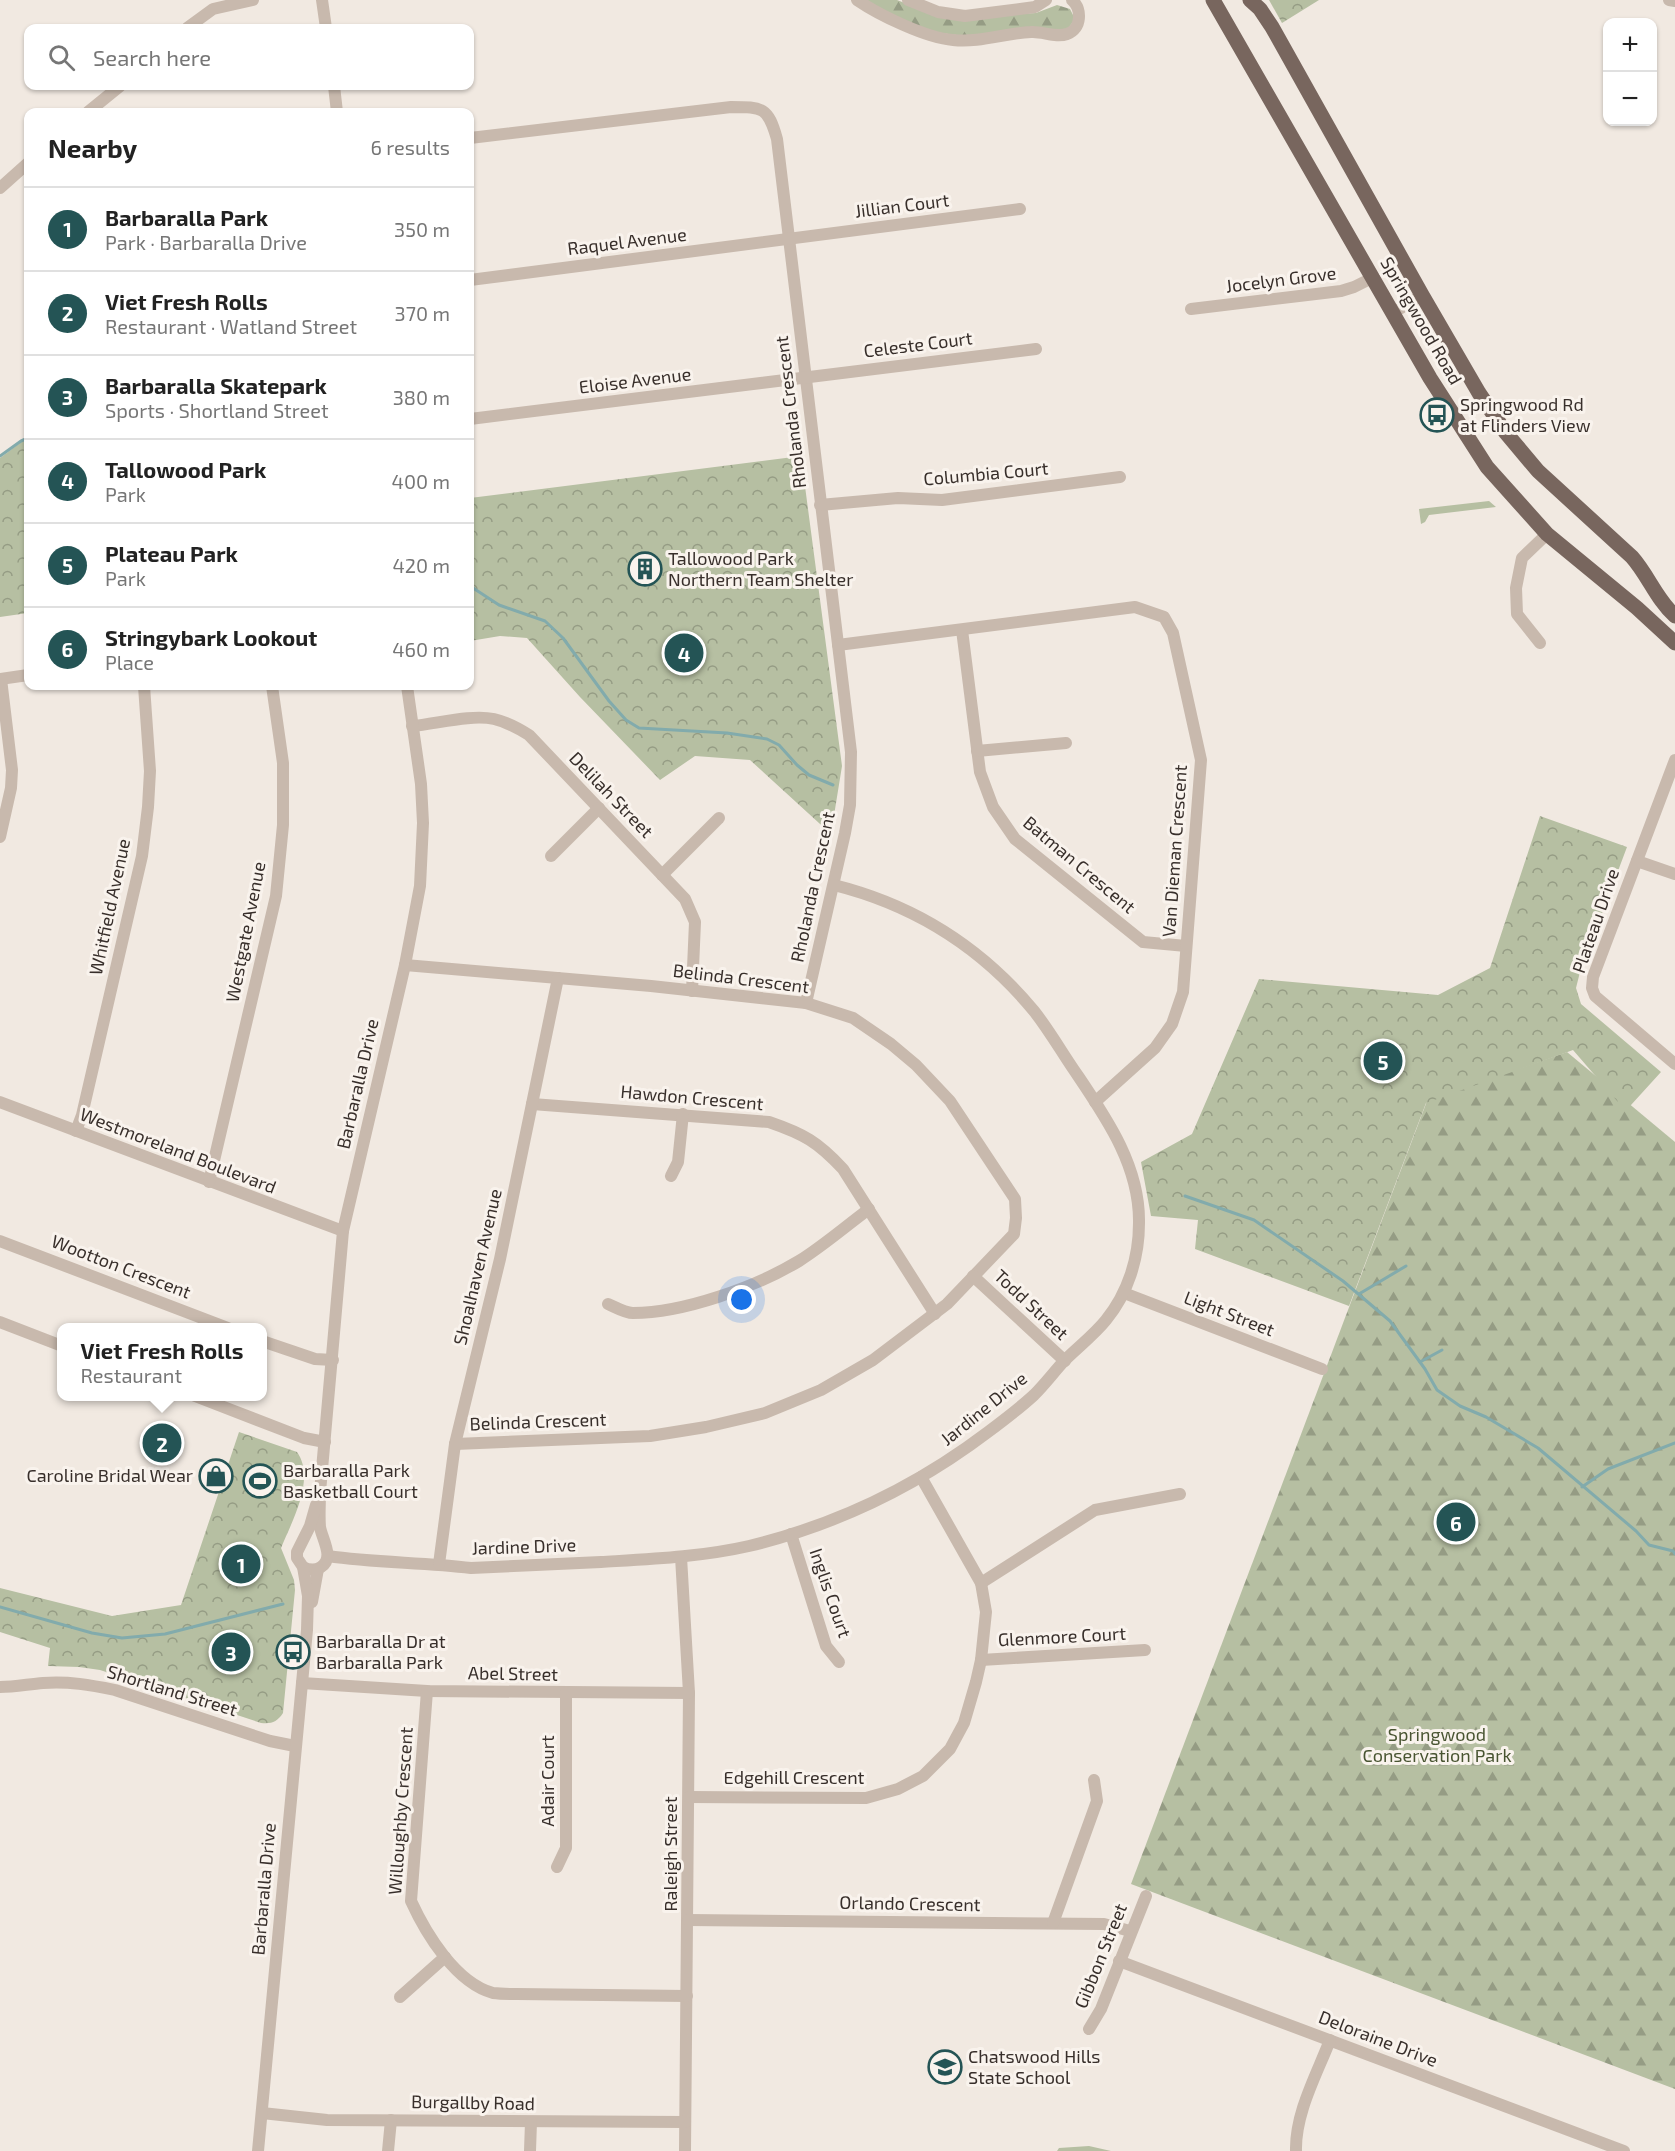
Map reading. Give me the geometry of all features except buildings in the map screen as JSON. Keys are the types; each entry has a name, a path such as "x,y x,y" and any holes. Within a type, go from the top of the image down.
{"main road":[{"name":"Springwood Road","path":"1213,0 1430,378 1487,467 1547,534 1637,608 1675,643"},
{"name":"Springwood Road","path":"1251,0 1272,27 1422,295 1479,393 1506,433 1545,478 1636,562 1675,616"}],"street":[{"path":"192,24 225,3 253,0"},
{"path":"322,0 325,24"},
{"path":"857,0 872,10 911,27 954,40 1028,32 1068,34 1079,20 1079,9 1072,0"},
{"path":"908,0 938,12 965,16 1035,7 1046,0"},
{"path":"1669,0 1675,1"},
{"path":"93,108 115,90"},
{"path":"334,90 337,108"},
{"name":"Rholanda Crescent","path":"474,138 731,107 751,107 766,111 772,121 777,139 851,752 851,777 845,833 806,1003"},
{"path":"0,188 24,169"},
{"name":"Jillian Court","path":"788,239 1020,209"},
{"name":"Raquel Avenue","path":"474,279 788,239"},
{"name":"Jocelyn Grove","path":"1191,309 1341,291 1372,278"},
{"path":"1393,313 1422,295"},
{"name":"Celeste Court","path":"804,377 1036,349"},
{"name":"Eloise Avenue","path":"474,418 804,377"},
{"name":"Columbia Court","path":"820,505 898,498 942,500 1120,477"},
{"path":"1539,643 1517,614 1516,588 1522,558 1547,534"},
{"name":"Van Dieman Crescent","path":"838,645 1135,607 1164,618 1173,633 1201,760 1183,992 1172,1023 1155,1048 1095,1102"},
{"name":"Batman Crescent","path":"962,630 980,772 993,807 1015,839 1143,942 1186,946"},
{"path":"0,837 11,788 12,770 1,679 24,676"},
{"name":"Whitfield Avenue","path":"76,1131 82,1115 142,856 150,771 144,690"},
{"name":"Westgate Avenue","path":"209,1182 276,896 283,825 283,764 273,690"},
{"name":"Barbaralla Drive","path":"307,1630 318,1569 325,1564 326,1550 320,1524 320,1492 343,1231 405,966 420,886 423,823 421,784 408,690"},
{"name":"Delilah Street","path":"412,726 493,719 516,727 529,735 685,899 695,922 692,991"},
{"path":"977,751 1066,743"},
{"name":"Plateau Drive","path":"1675,760 1593,977 1592,988 1595,996 1675,1064"},
{"path":"551,856 598,808"},
{"path":"662,875 720,818"},
{"path":"1637,861 1675,874"},
{"name":"Jardine Drive","path":"326,1550 346,1559 471,1568 681,1557 749,1545 791,1534 877,1501 958,1454 1033,1396 1106,1320 1124,1293 1136,1258 1140,1226 1139,1204 1128,1162 1095,1102 1035,1013 986,961 958,939 898,906 834,885"},
{"name":"Belinda Crescent","path":"405,966 558,978 806,1003 853,1018 891,1044 916,1065 950,1101 1015,1199 1014,1234 947,1304 863,1366 821,1390 765,1413 650,1436 455,1444"},
{"name":"Shoalhaven Avenue","path":"440,1564 455,1444 500,1259 558,978"},
{"name":"Westmoreland Boulevard","path":"0,1102 343,1231"},
{"name":"Hawdon Crescent","path":"532,1104 769,1122 800,1133 826,1151 843,1169 935,1314"},
{"path":"671,1176 678,1162 683,1114"},
{"path":"608,1304 631,1313 666,1310 699,1303 747,1287 798,1262 868,1209"},
{"name":"Wootton Crescent","path":"0,1240 215,1323"},
{"name":"Todd Street","path":"973,1276 1065,1361"},
{"name":"Light Street","path":"1124,1293 1322,1369"},
{"path":"0,1322 57,1344"},
{"path":"267,1343 315,1359 333,1360"},
{"path":"208,1401 304,1438 325,1442"},
{"name":"Edgehill Crescent","path":"689,1797 866,1798 898,1789 922,1776 950,1749 964,1723 981,1660 986,1612 981,1583 921,1477"},
{"name":"Barbaralla Drive","path":"258,2151 307,1630 308,1596 303,1567 297,1558 297,1552 310,1526 320,1492"},
{"path":"981,1583 1095,1510 1180,1494"},
{"name":"Inglis Court","path":"791,1534 826,1646 839,1662"},
{"path":"302,1543 310,1539 320,1541 326,1550"},
{"name":"Raleigh Street","path":"681,1557 688,1693 689,1797 685,2151"},
{"path":"303,1567 318,1569"},
{"name":"Glenmore Court","path":"981,1660 1145,1650"},
{"name":"Shortland Street","path":"0,1687 42,1683 92,1685 115,1690 270,1741 295,1746"},
{"name":"Abel Street","path":"302,1683 427,1691 688,1693"},
{"name":"Willoughby Crescent","path":"427,1691 411,1901 421,1924 445,1957 469,1981 493,1993 687,1996"},
{"name":"Adair Court","path":"557,1867 566,1848 566,1693"},
{"path":"1053,1923 1097,1801 1094,1780"},
{"name":"Gibbon Street","path":"1089,2028 1101,2009 1130,1931 1146,1896"},
{"name":"Orlando Crescent","path":"688,1920 1104,1924 1130,1931"},
{"path":"400,1997 445,1957"},
{"name":"Deloraine Drive","path":"1119,1961 1624,2151"},
{"path":"1296,2151 1296,2141 1304,2109 1330,2040"},
{"name":"Burgallby Road","path":"262,2113 327,2120 685,2122"},
{"path":"388,2151 391,2120"},
{"path":"530,2151 531,2122"}],"green space":[{"path":"865,0 897,0 943,18 1036,13 1057,5 1070,9 1075,19 1067,30 988,36 956,35 924,28"},
{"path":"1269,0 1319,0 1282,23"},
{"path":"24,440 24,614 0,617 0,458"},
{"path":"801,456 842,766 831,834 750,760 695,756 660,780 527,638 500,636 474,640 474,497"},
{"path":"1489,501 1496,507 1429,515 1421,524 1419,509"},
{"path":"1540,816 1627,847 1576,988 1581,1004 1661,1072 1631,1105 1624,1109 1573,1050 1426,1103 1349,1306 1195,1249 1198,1220 1151,1216 1141,1162 1192,1134 1259,979 1438,995 1490,968"},
{"name":"Springwood Conservation Park","path":"1567,1052 1675,1142 1675,2089 1131,1884 1427,1101"},
{"path":"239,1432 297,1452 304,1475 296,1513 281,1548 294,1580 295,1590 283,1713 279,1718 271,1723 261,1723 100,1670 48,1666 50,1648 0,1632 0,1588 112,1616 181,1605"},
{"path":"1089,2146 1111,2151 1057,2151 1059,2148"}],"waterway":[{"path":"0,456 24,440"},
{"path":"474,589 499,605 545,621 563,638 609,701 626,720 639,728 727,733 767,739 779,745 809,775 833,785"},
{"path":"1185,1196 1254,1220 1343,1281 1390,1321 1425,1369 1437,1390 1460,1406 1486,1417 1538,1448 1636,1531 1649,1545 1673,1551 1675,1554"},
{"path":"1359,1294 1406,1266"},
{"path":"1420,1362 1442,1350"},
{"path":"1582,1487 1608,1469 1675,1443"},
{"path":"0,1607 92,1633 122,1638 165,1634 283,1604"}],"place":[{"name":"Springwood Rd at Flinders View","path":"1437,415"},
{"name":"Tallowood Park Northern Team Shelter","path":"645,569"},
{"name":"Tallowood Park","path":"684,653"},
{"name":"Plateau Park","path":"1383,1061"},
{"name":"Viet Fresh Rolls","path":"162,1443"},
{"name":"Caroline Bridal Wear","path":"216,1476"},
{"name":"Barbaralla Park Basketball Court","path":"260,1481"},
{"name":"Stringybark Lookout","path":"1456,1522"},
{"name":"Barbaralla Park","path":"241,1564"},
{"name":"Barbaralla Skatepark","path":"231,1652"},
{"name":"Barbaralla Dr at Barbaralla Park","path":"293,1652"},
{"name":"Chatswood Hills State School","path":"945,2067"}]}
